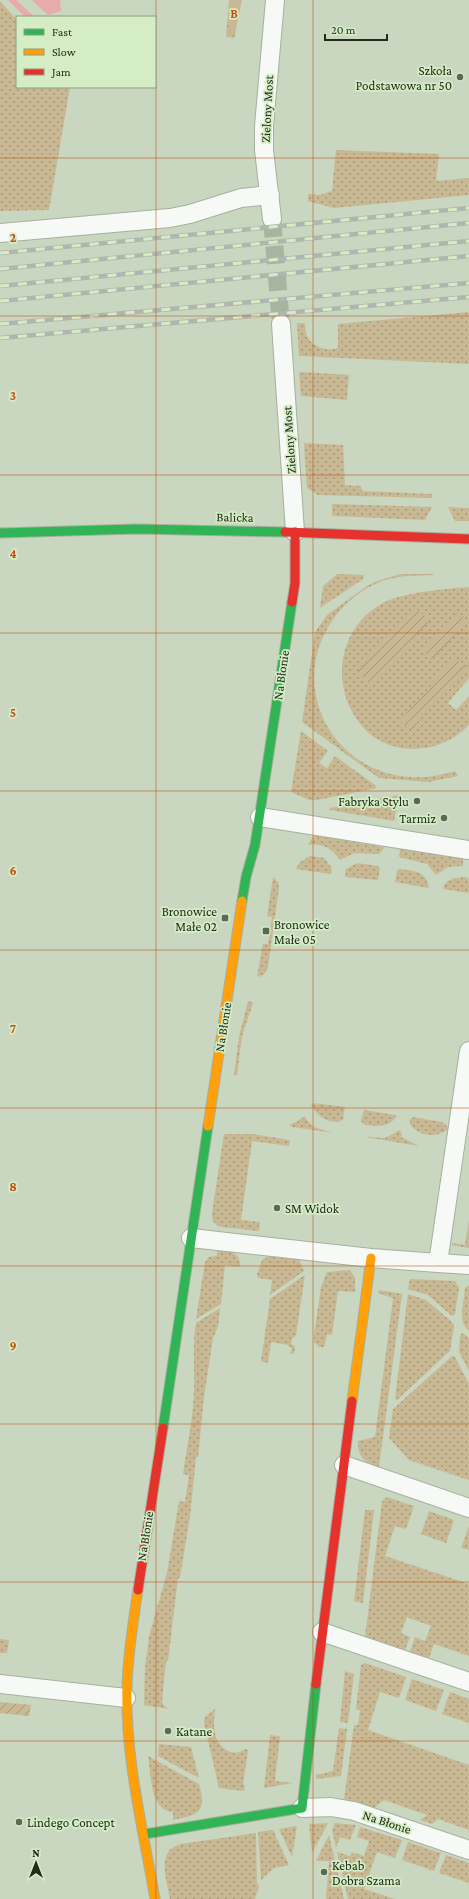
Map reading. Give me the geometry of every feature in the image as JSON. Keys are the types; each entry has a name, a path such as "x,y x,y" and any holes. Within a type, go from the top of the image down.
{"street":[{"name":"Zielony Most","path":"272,218 265,157 264,126 275,0"},
{"path":"0,233 170,218 190,214 241,198 270,195"},
{"name":"Zielony Most","path":"281,324 295,532"},
{"name":"Balicka","path":"0,534 136,529 245,530 469,538"},
{"name":"Na Błonie","path":"150,1897 145,1834 130,1754 126,1698 128,1657 132,1622 246,877 255,845 260,817 294,583 295,532"},
{"path":"260,817 469,850"},
{"path":"438,1263 469,1051"},
{"path":"191,1238 371,1258 469,1265"},
{"path":"302,1808 322,1632 371,1258"},
{"path":"344,1466 469,1508"},
{"path":"322,1632 469,1682"},
{"path":"0,1684 126,1698"},
{"name":"Na Błonie","path":"145,1834 302,1808 331,1807 354,1811 469,1850"}],"green space":[{"path":"229,0 242,0 234,38 226,37"},
{"path":"0,1 16,19 16,88 70,88 49,210 0,211"},
{"path":"336,150 439,154 436,181 469,178 469,195 334,208 308,201 308,194 320,195 332,191"},
{"path":"469,312 469,364 299,356 297,323 305,323 306,334 309,340 316,346 325,349 334,349 338,348 338,324"},
{"path":"299,373 349,375 347,400 301,396"},
{"path":"304,443 343,445 345,485 361,486 362,491 432,494 432,498 318,495 307,488"},
{"path":"332,504 432,507 425,520 333,516"},
{"path":"448,507 469,508 469,521 455,521"},
{"path":"337,574 364,575 363,579 320,608 323,586"},
{"path":"401,574 434,575 400,577 376,583 353,598 343,607 322,639 314,672 318,704 332,733 353,756 382,772 417,777 455,771 458,776 429,782 379,778 302,722 315,632 327,615 367,586 377,581"},
{"path":"469,587 469,678 448,703 456,710 469,696 469,725 456,736 442,743 426,748 410,749 380,741 367,731 356,718 348,703 343,687 342,671 344,654 349,639 357,625 369,613 391,599 425,592"},
{"path":"415,608 430,620 372,685 357,672"},
{"path":"458,612 468,621 432,660 422,650"},
{"path":"455,658 466,666 411,730 400,721"},
{"path":"301,731 328,751 319,763 327,768 335,756 377,788 317,800 309,800 291,792"},
{"path":"399,795 394,821 330,810 330,808"},
{"path":"314,835 384,848 379,854 354,853 340,860 334,852 326,847 308,845"},
{"path":"400,849 463,859 463,866 448,867 436,875 427,864 399,857"},
{"path":"310,856 324,858 331,867 332,872 330,874 296,869 300,862"},
{"path":"357,863 378,866 380,868 378,880 345,877 346,869"},
{"path":"400,869 419,873 428,882 429,888 395,882 397,871"},
{"path":"273,877 278,882 279,888 268,967 264,974 259,977 257,976 263,944 268,944 272,917 267,916"},
{"path":"465,877 469,879 469,893 443,889 444,885 449,881 455,878"},
{"path":"248,1001 253,1003 242,1036 237,1075 234,1075 239,1037"},
{"path":"313,1103 345,1107 343,1120 334,1122 325,1119 313,1109 311,1105"},
{"path":"364,1110 397,1116 394,1120 387,1124 379,1126 365,1125 361,1121"},
{"path":"305,1116 313,1126 334,1133 292,1127 289,1125"},
{"path":"412,1117 442,1122 448,1129 433,1135 422,1133 413,1128 410,1124"},
{"path":"400,1130 402,1134 401,1137 419,1146 365,1137 385,1138"},
{"path":"224,1134 253,1134 290,1140 289,1146 252,1141 241,1220 260,1222 259,1231 222,1227 215,1224 212,1218"},
{"path":"469,1220 469,1248 452,1245 452,1243 465,1245"},
{"path":"217,1249 236,1255 239,1258 240,1267 225,1265 221,1304 196,1319 205,1262 209,1257 217,1256"},
{"path":"270,1256 299,1259 304,1271 270,1295 272,1280 258,1278 257,1274 262,1260"},
{"path":"350,1270 355,1278 355,1292 338,1291 332,1335 327,1334 324,1347 319,1347 314,1342 314,1335 321,1287 327,1272"},
{"path":"305,1275 296,1335 292,1339 291,1344 295,1346 294,1354 290,1353 292,1349 288,1345 271,1342 268,1363 261,1361 270,1299"},
{"path":"410,1279 455,1281 459,1288 455,1314 452,1316 428,1295 408,1289"},
{"path":"469,1285 469,1331 463,1322 462,1311 465,1288"},
{"path":"379,1290 402,1294 379,1467 370,1464 363,1458 359,1451 358,1441 375,1437 393,1298 378,1293"},
{"path":"408,1294 426,1300 453,1323 454,1327 450,1351 397,1400 395,1399"},
{"path":"220,1308 218,1327 213,1338 204,1397 198,1457 196,1457 190,1516 180,1578 178,1578 168,1661 166,1661 162,1702 164,1706 169,1709 144,1705 145,1668 149,1636 167,1573 179,1501 185,1502 189,1475 183,1474 193,1401 194,1340 196,1323"},
{"path":"463,1333 469,1338 469,1371 459,1352 460,1335"},
{"path":"452,1356 455,1357 469,1384 469,1480 409,1460 389,1438 393,1409"},
{"path":"387,1497 414,1506 406,1529 395,1526 385,1556 469,1584 469,1656 434,1644 429,1658 410,1652 415,1637 425,1641 431,1626 407,1617 401,1633 410,1637 405,1650 365,1637 382,1501"},
{"path":"365,1510 374,1510 363,1603 354,1601"},
{"path":"429,1511 454,1520 446,1543 421,1534"},
{"path":"469,1526 469,1550 461,1548"},
{"path":"0,1639 9,1640 7,1653 0,1653"},
{"path":"365,1663 406,1677 399,1698 380,1692 368,1730 469,1765 469,1830 438,1819 432,1824 420,1820 427,1815 384,1800 371,1810 344,1800 354,1725 358,1725 360,1710 356,1709 361,1665"},
{"path":"345,1671 354,1674 348,1723 340,1722"},
{"path":"412,1679 444,1690 436,1711 405,1700"},
{"path":"450,1692 469,1699 469,1723 442,1714"},
{"path":"0,1702 31,1705 29,1716 0,1713"},
{"path":"215,1709 214,1730 221,1745 228,1751 236,1753 245,1749 248,1750 243,1785 245,1785 244,1791 219,1788 204,1723 205,1717"},
{"path":"339,1728 347,1729 341,1776 316,1779 316,1775 333,1771"},
{"path":"270,1735 280,1736 275,1781 293,1783 264,1788"},
{"path":"159,1744 191,1747 199,1778 158,1756"},
{"path":"148,1756 199,1784 202,1801 199,1811 195,1814 173,1820 173,1812 165,1810 156,1798 151,1781"},
{"path":"328,1823 312,1853 309,1824"},
{"path":"335,1823 356,1825 350,1840 340,1837 336,1848 332,1830"},
{"path":"297,1826 292,1857 279,1829"},
{"path":"360,1827 402,1840 395,1858 377,1852 364,1889 395,1899 348,1899 337,1852 350,1856 352,1852 364,1856 369,1841 357,1837"},
{"path":"273,1830 289,1865 274,1868 261,1880 258,1832"},
{"path":"256,1833 257,1884 259,1886 255,1899 170,1899 165,1875 165,1859 173,1847 181,1844"},
{"path":"329,1835 344,1899 326,1899 329,1861 316,1861"},
{"path":"408,1842 441,1853 434,1871 402,1860"},
{"path":"446,1855 469,1863 469,1883 439,1873"}],"shaded area":[{"path":"32,0 60,0 61,11 48,15"}],"waterway":[{"path":"12,0 29,16"}],"tunnel":[{"path":"272,219 281,324"}],"railway":[{"path":"0,253 469,208"},
{"path":"0,269 469,223"},
{"path":"0,286 469,241"},
{"path":"0,301 469,256"},
{"path":"0,324 469,283"},
{"path":"0,338 469,297"}],"traffic: fast":[{"path":"0,533 136,529 285,532"},
{"path":"242,901 246,877 255,845 292,602"},
{"path":"163,1428 208,1126"},
{"path":"145,1834 302,1808 316,1684"}],"traffic: slow":[{"path":"208,1126 242,901"},
{"path":"352,1401 371,1258"},
{"path":"138,1590 128,1662 127,1713 136,1793 155,1899"}],"traffic: jam":[{"path":"285,532 469,539"},
{"path":"292,602 295,583 295,532"},
{"path":"316,1684 352,1401"},
{"path":"138,1590 163,1428"}],"place":[{"name":"Szkoła Podstawowa nr 50","path":"460,77"},
{"name":"Fabryka Stylu","path":"417,801"},
{"name":"Tarmiz","path":"444,818"},
{"name":"Bronowice Małe 02","path":"225,918"},
{"name":"Bronowice Małe 05","path":"266,931"},
{"name":"SM Widok","path":"277,1208"},
{"name":"Katane","path":"168,1731"},
{"name":"Lindego Concept","path":"19,1822"},
{"name":"Kebab Dobra Szama","path":"324,1872"}]}
